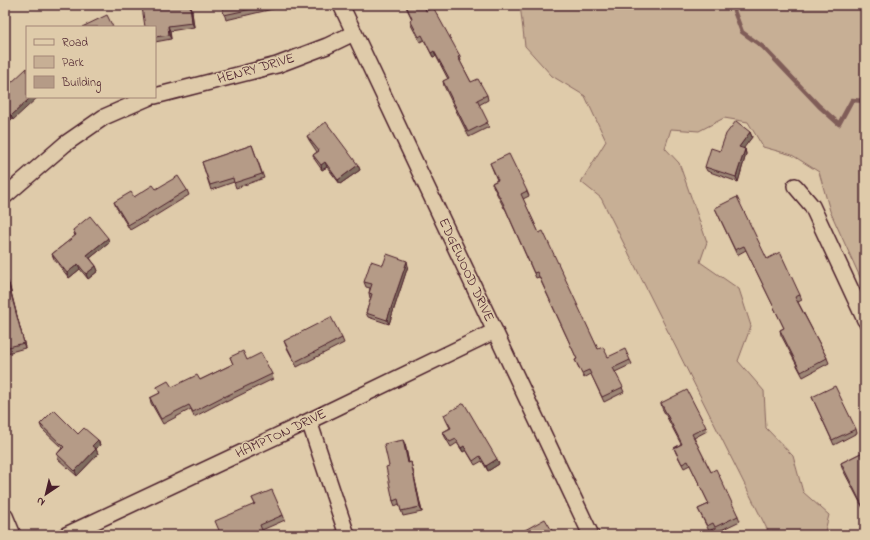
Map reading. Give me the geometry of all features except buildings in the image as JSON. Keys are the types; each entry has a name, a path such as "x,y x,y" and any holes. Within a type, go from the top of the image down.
{"street":[{"name":"EDGEWOOD DRIVE","path":"341,5 591,535"},
{"name":"HENRY DRIVE","path":"156,96 277,65 327,46 354,33"},
{"path":"5,196 65,144 104,117 148,98"},
{"path":"795,186 812,206 865,320"},
{"name":"HAMPTON DRIVE","path":"66,535 309,421 495,331"},
{"path":"309,421 347,535"},
{"path":"5,516 13,535"}],"green space":[{"path":"520,5 865,5 865,288 830,211 819,172 792,155 763,147 748,122 724,118 699,131 671,129 665,148 679,163 707,242 700,262 739,289 751,326 738,361 764,391 766,428 793,456 803,492 829,515 824,535 770,535 601,198 581,182 606,141 585,96 552,76 525,46"}],"waterway":[{"path":"731,5 742,32 763,47 819,106 839,124 852,100 865,101"}]}
